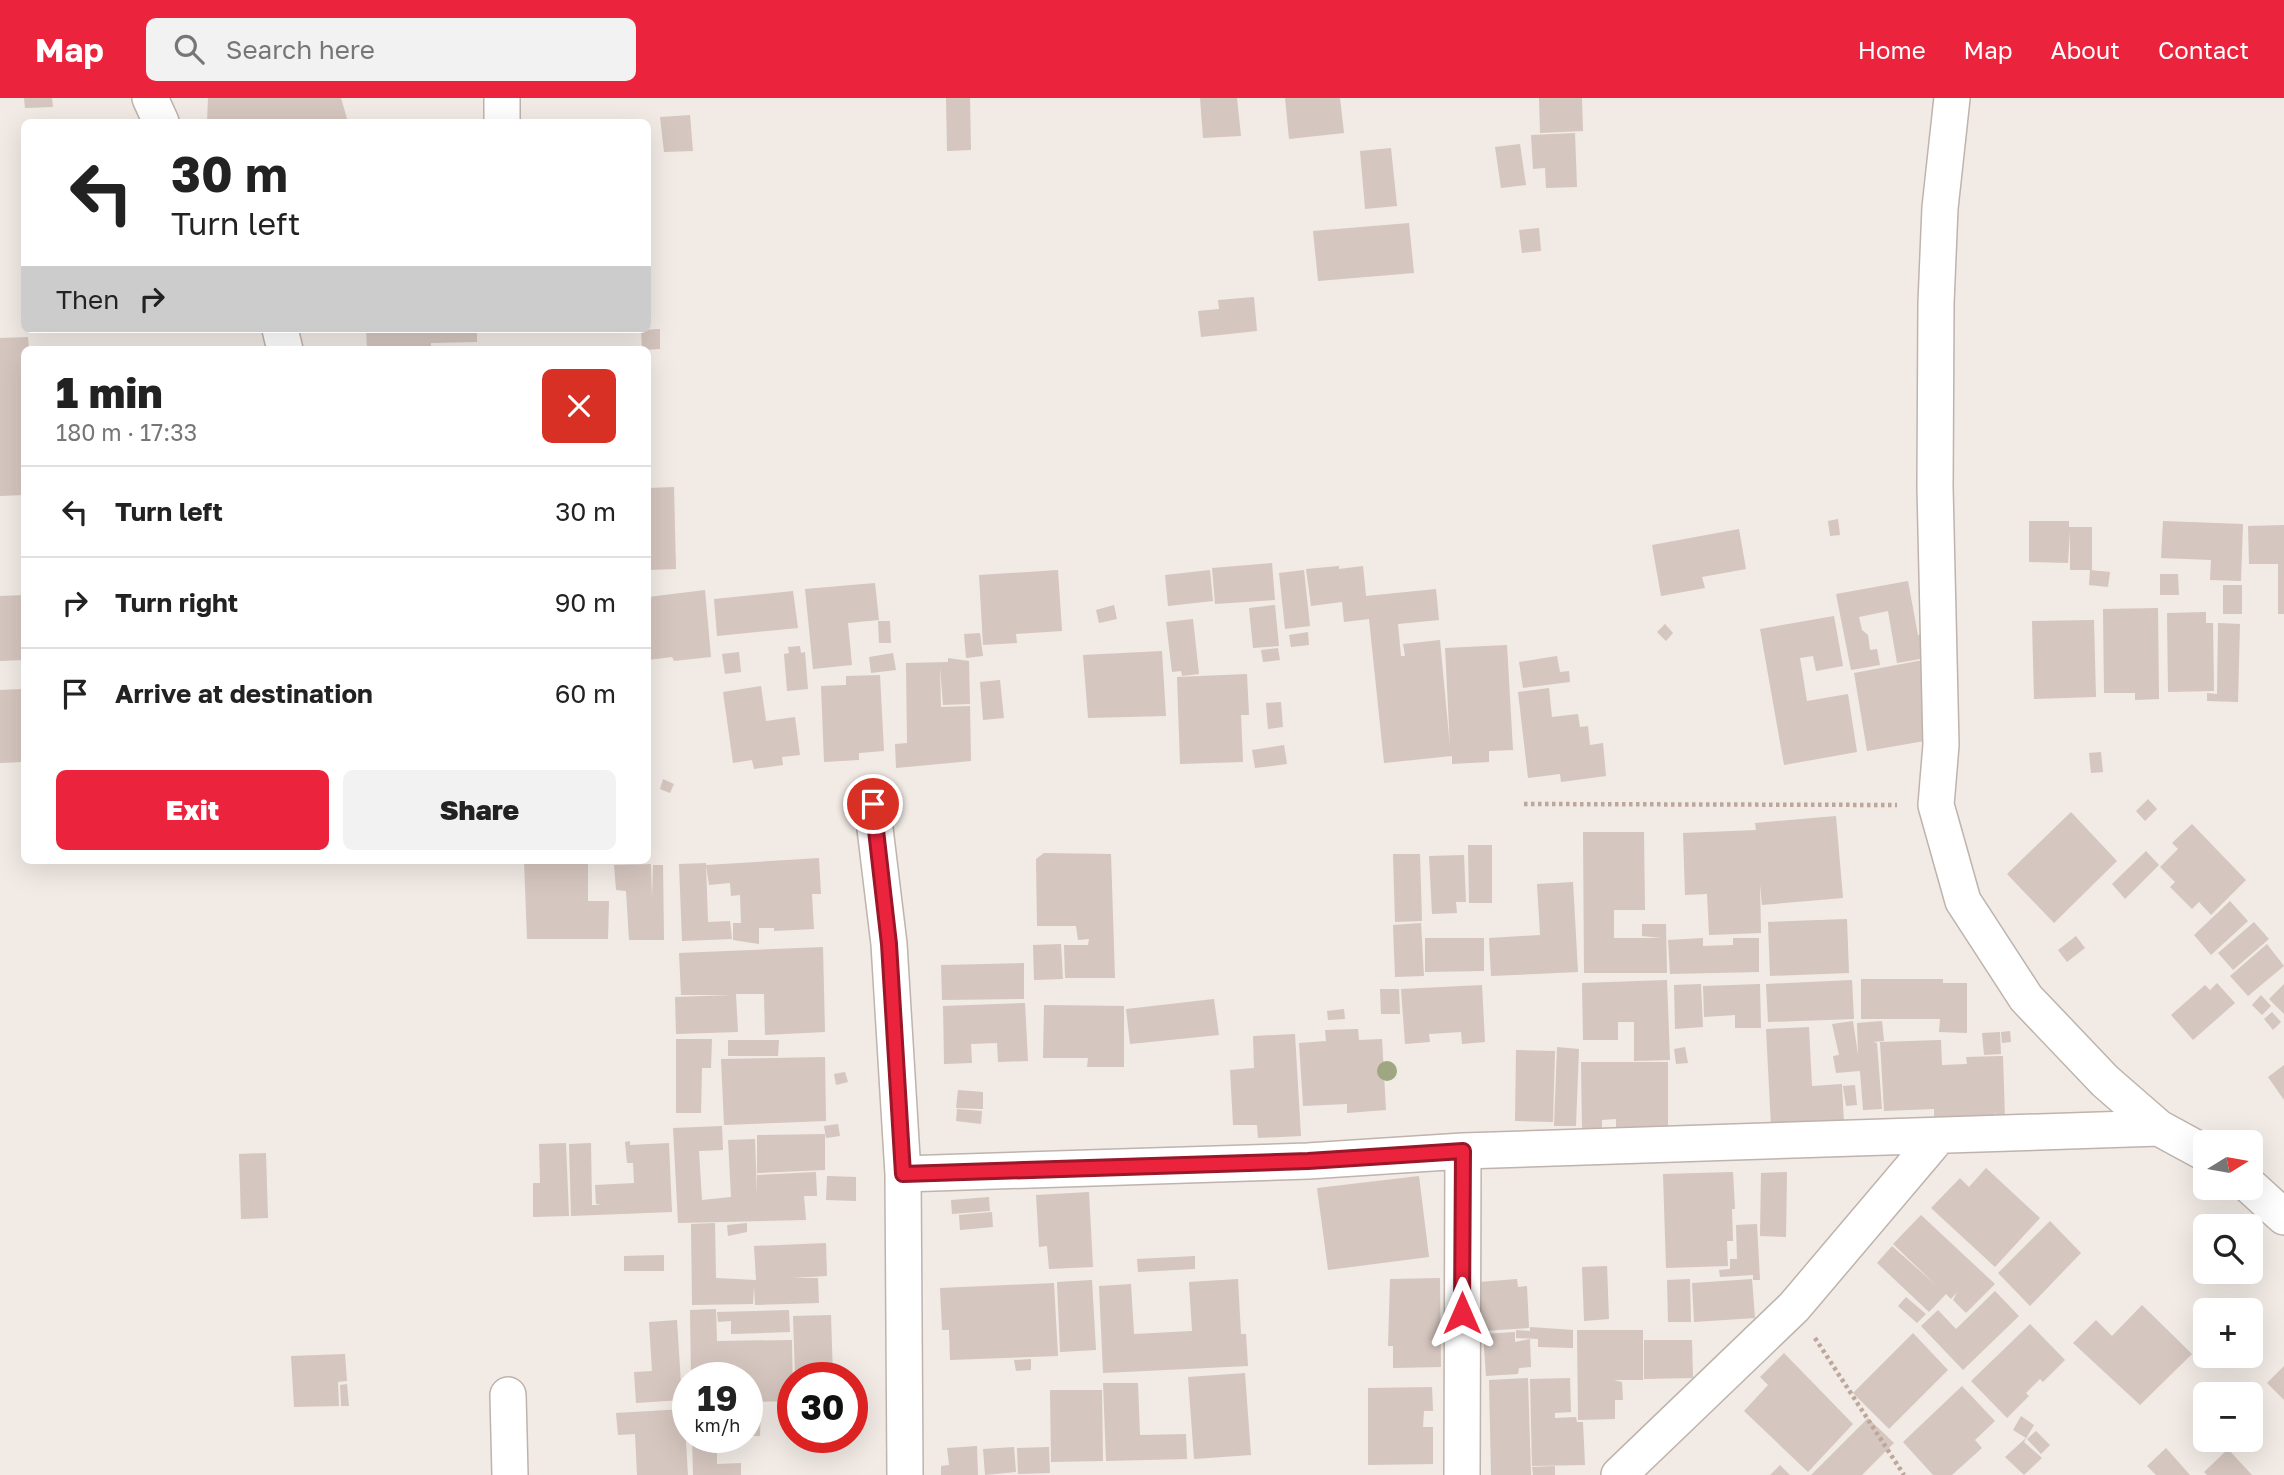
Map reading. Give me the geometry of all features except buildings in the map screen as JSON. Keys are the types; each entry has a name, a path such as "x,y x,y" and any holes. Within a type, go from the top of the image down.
{"street":[{"path":"150,98 160,119"},
{"path":"502,98 502,119"},
{"path":"1952,98 1940,208 1936,303 1935,487 1941,745 1936,805 1964,901 2026,998 2105,1081 2159,1128 2193,1146"},
{"path":"873,804 889,944 903,1174 905,1475"},
{"path":"903,1174 1308,1161 1463,1151 2159,1128"},
{"path":"1619,1475 1794,1307 1938,1137"},
{"path":"1462,1475 1463,1151"},
{"path":"2263,1198 2284,1217"},
{"path":"508,1395 510,1475"}],"path":[{"path":"1524,804 1936,805"},
{"path":"1794,1307 1904,1475"}],"route":[{"path":"873,804 889,944 903,1174 1308,1161 1463,1151 1462,1313"}]}
